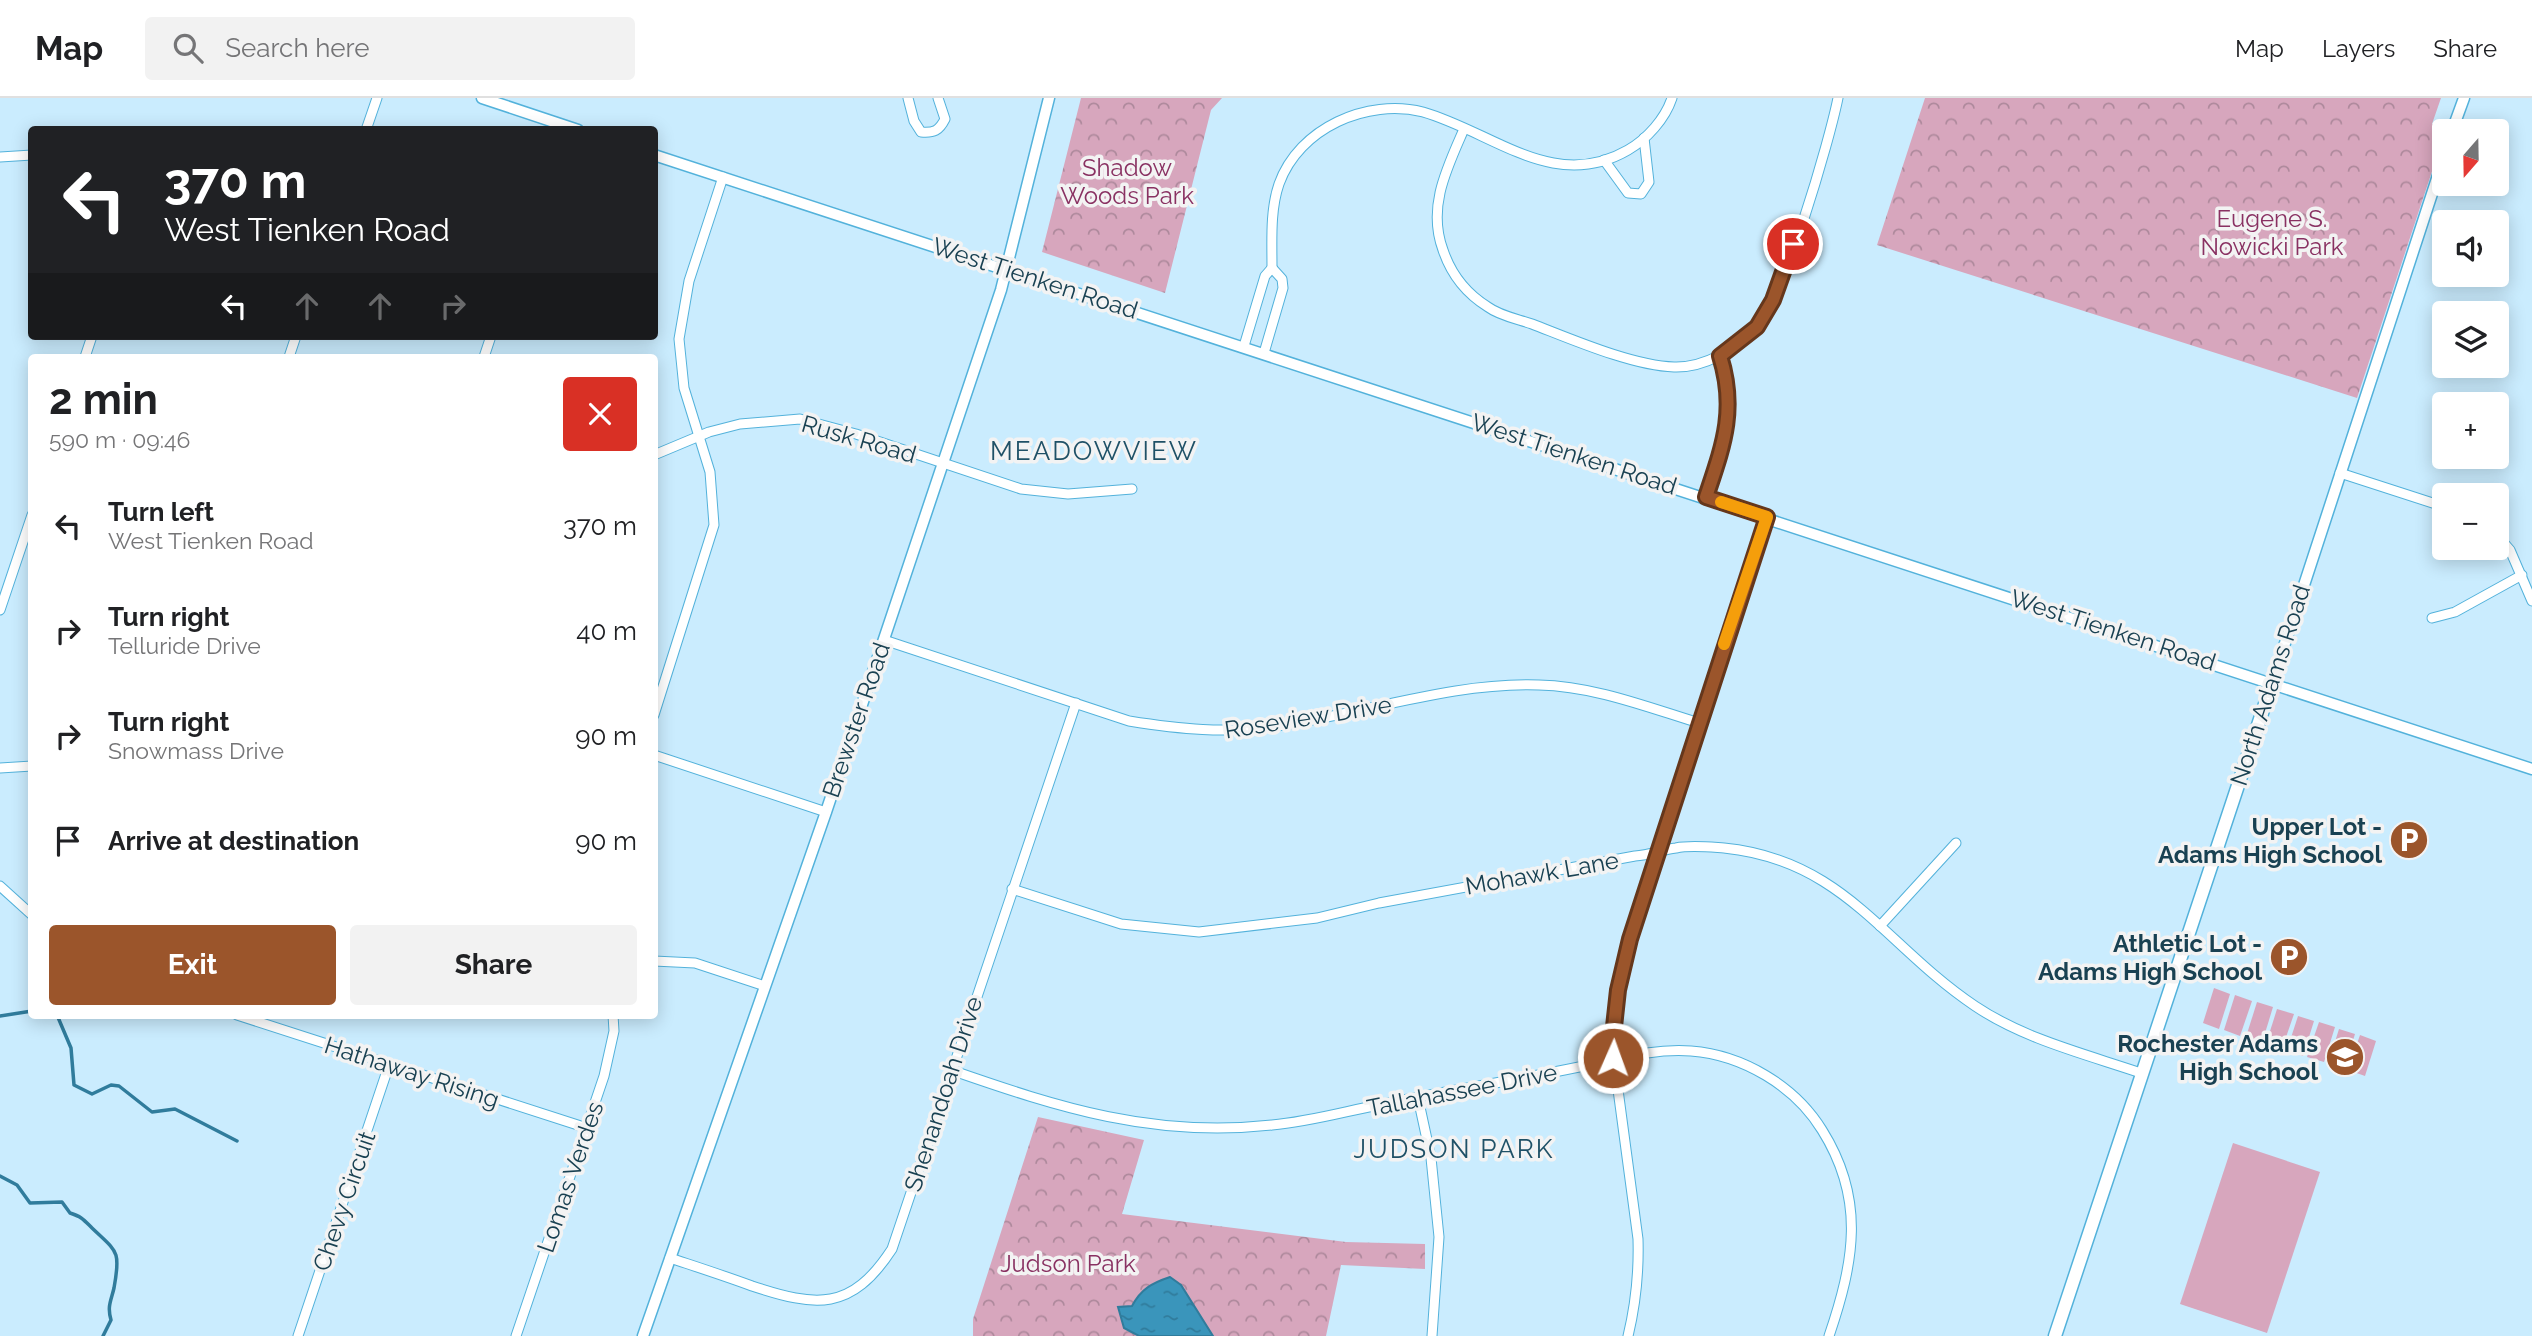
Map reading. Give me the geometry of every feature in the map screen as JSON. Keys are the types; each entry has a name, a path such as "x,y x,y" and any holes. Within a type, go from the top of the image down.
{"main road":[{"name":"North Adams Road","path":"2055,1336 2272,683"}],"street":[{"path":"367,126 377,98"},
{"path":"482,98 559,126"},
{"path":"908,98 914,121 922,132 933,133 945,119 938,98"},
{"name":"Brewster Road","path":"643,1336 826,811 942,464 1006,268 1049,98"},
{"path":"1244,346 1265,276 1272,268 1274,207 1279,184 1289,164 1320,130 1352,114 1379,108 1422,111 1562,167 1588,166 1623,153 1644,138 1668,108 1672,98"},
{"path":"1464,129 1437,201 1442,249 1465,290 1489,309 1653,365 1675,368 1720,356 1757,327 1773,300 1821,160 1838,98"},
{"path":"2456,119 2464,98"},
{"path":"1604,160 1628,193 1641,194 1649,182 1644,138"},
{"path":"0,157 28,155"},
{"name":"West Tienken Road","path":"658,156 2532,769"},
{"path":"658,702 714,525 712,485 700,436 690,415 679,339 681,313 723,177"},
{"name":"North Adams Road","path":"2272,683 2432,193"},
{"path":"1264,353 1283,288 1282,279 1272,268"},
{"path":"1706,497 1729,417 1730,395 1720,356"},
{"name":"Rusk Road","path":"658,452 740,424 800,419 1044,493 1094,494 1132,489"},
{"path":"2340,473 2432,503"},
{"path":"1628,1336 1637,1299 1638,1239 1612,1045 1624,961 1767,517"},
{"path":"0,610 28,526"},
{"path":"2509,549 2532,601"},
{"path":"2432,618 2455,612 2522,575"},
{"name":"Roseview Drive","path":"884,640 1129,721 1212,732 1278,726 1475,689 1538,684 1590,692 1699,723"},
{"name":"Shenandoah Drive","path":"670,1258 804,1301 816,1302 833,1298 862,1285 892,1249 1076,703"},
{"path":"658,756 826,811"},
{"path":"0,768 28,766"},
{"path":"1880,926 1956,844"},
{"name":"Mohawk Lane","path":"1012,889 1121,924 1199,932 1317,918 1441,891 1634,856 1656,855 1676,848 1704,847 1776,858 1803,868 1825,882 1947,985 1998,1021 2040,1039 2141,1073"},
{"path":"0,886 28,911"},
{"path":"658,961 695,963 765,986"},
{"name":"Hathaway Rising","path":"249,1019 587,1128"},
{"name":"Lomas Verdes","path":"516,1336 610,1053 613,1019"},
{"name":"Tallahassee Drive","path":"951,1070 1076,1112 1140,1123 1181,1126 1272,1125 1613,1058 1691,1051 1721,1057 1771,1078 1808,1110 1841,1163 1852,1205 1847,1275 1829,1336"},
{"name":"Chevy Circuit","path":"298,1336 390,1065"},
{"path":"1418,1098 1431,1158 1439,1237 1432,1336"}],"green space":[{"name":"Shadow Woods Park","path":"1081,98 1222,98 1211,110 1165,293 1042,252"},
{"name":"Eugene S. Nowicki Park","path":"1925,98 2441,98 2432,119 2432,171 2357,398 1877,245"},
{"path":"2214,988 2230,994 2219,1029 2203,1023"},
{"path":"2235,995 2252,1001 2240,1036 2224,1030"},
{"path":"2257,1002 2273,1007 2262,1043 2246,1037"},
{"path":"2277,1009 2294,1014 2282,1049 2266,1044"},
{"path":"2298,1016 2314,1021 2303,1056 2287,1050"},
{"path":"2319,1022 2335,1027 2324,1062 2307,1057"},
{"path":"2339,1029 2355,1034 2344,1069 2328,1064"},
{"path":"2360,1035 2376,1041 2365,1076 2348,1070"},
{"name":"Judson Park","path":"1038,1117 1144,1140 1122,1214 1346,1242 1425,1244 1425,1269 1341,1265 1326,1336 973,1336 973,1319"},
{"path":"2233,1143 2320,1172 2267,1333 2180,1304"}],"water":[{"path":"1170,1277 1181,1285 1213,1336 1139,1336 1124,1328 1118,1307 1132,1306 1148,1287"}],"waterway":[{"path":"0,1016 28,1012"},
{"path":"59,1019 71,1048 74,1085 92,1094 111,1085 119,1086 152,1112 175,1109 237,1141"},
{"path":"0,1176 17,1185 30,1203 62,1202 70,1213 84,1220 112,1248 117,1266 109,1307 111,1320 103,1336"}],"slow traffic":[{"path":"1721,502 1767,517 1724,644"}],"place":[{"name":"Upper Lot - Adams High School","path":"2409,840"},
{"name":"Athletic Lot - Adams High School","path":"2289,957"},
{"name":"Rochester Adams High School","path":"2345,1057"}],"district":[{"name":"MEADOWVIEW","path":"1094,451"},
{"name":"JUDSON PARK","path":"1454,1149"}],"route":[{"path":"1613,1058 1618,990 1624,961 1767,517 1706,497 1729,417 1730,395 1720,356 1757,327 1773,300 1793,244"}]}
